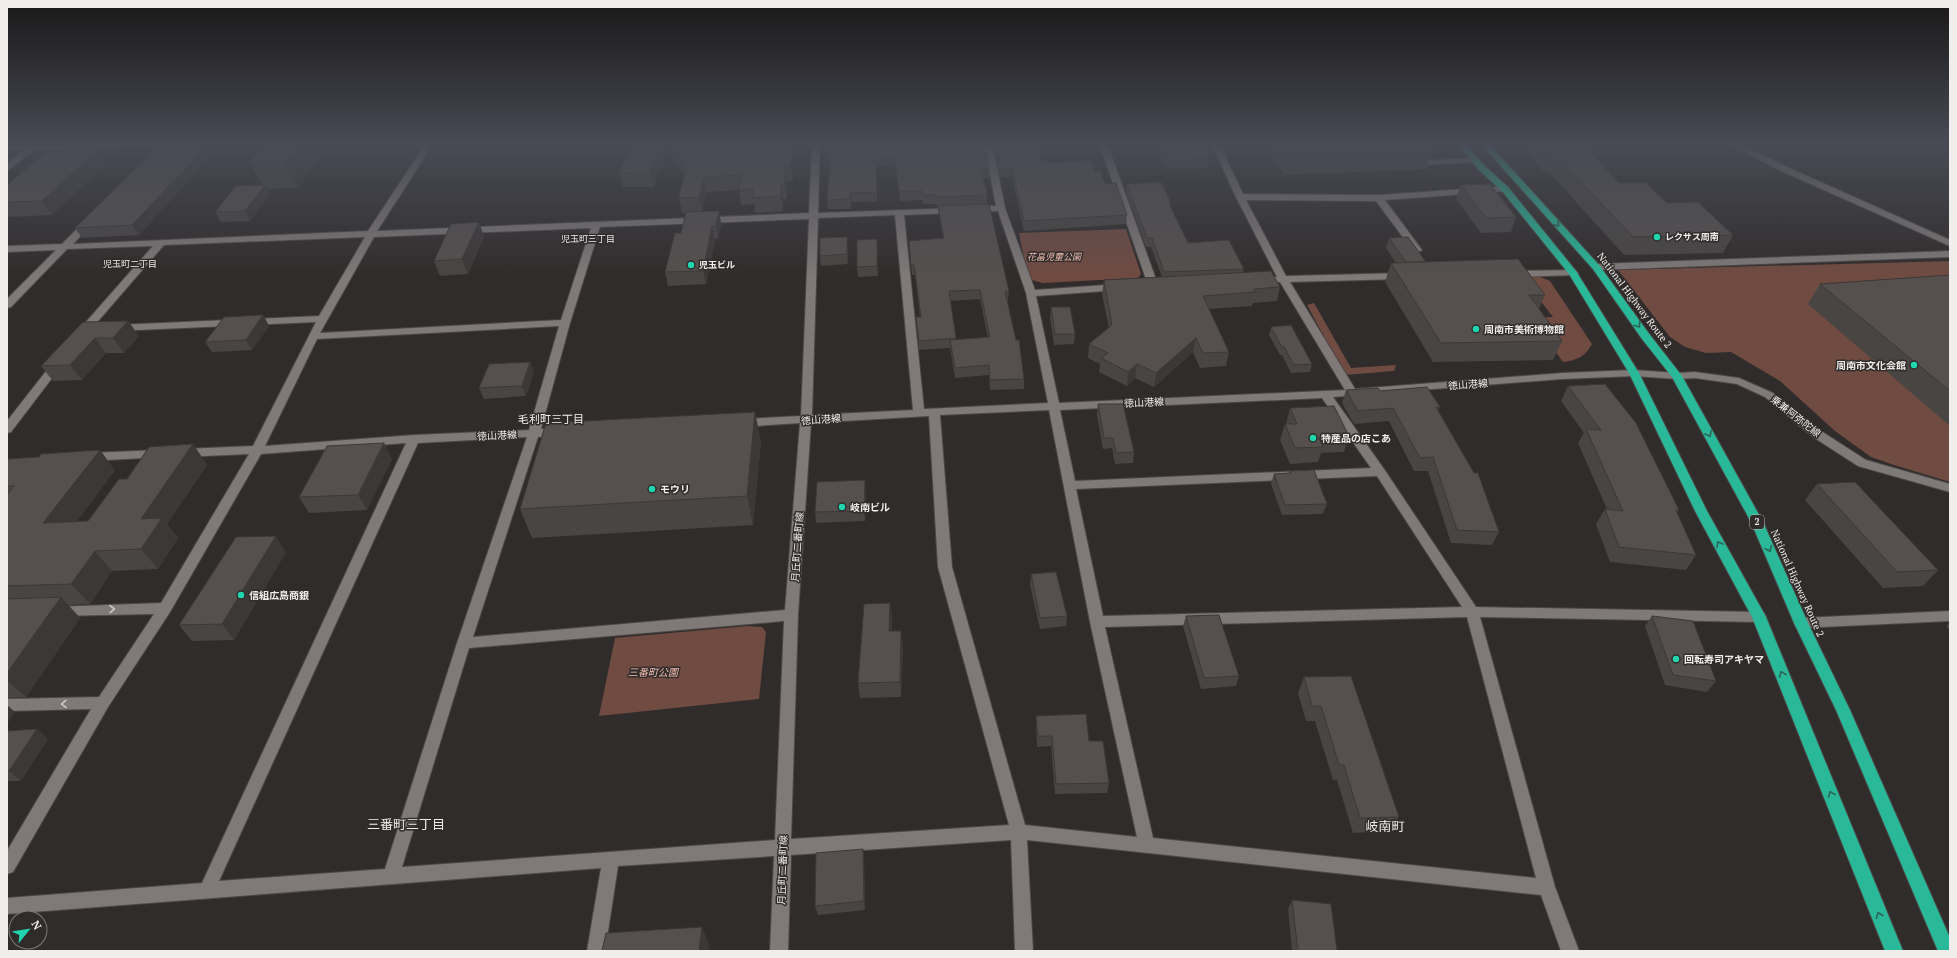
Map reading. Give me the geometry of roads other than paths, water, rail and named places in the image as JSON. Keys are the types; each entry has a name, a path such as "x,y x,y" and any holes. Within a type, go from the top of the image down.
{"highway":[{"path":"1505,188 1573,272 1634,373 1701,511 1759,617 1894,951"},
{"name":"National Highway Route 2","path":"1524,188 1596,267 1646,337 1677,376 1757,522 1801,623 1843,710 1947,951"}],"street":[{"path":"7,866 103,703 165,608 257,450 313,336 371,234 401,188"},
{"name":"月丘町二番町線","path":"779,951 792,615 806,420 815,188"},
{"path":"997,188 1001,208 1030,293 1097,622 1147,846"},
{"path":"1119,188 1153,285"},
{"path":"1236,188 1283,279 1352,393"},
{"path":"1240,197 1379,198 1505,188"},
{"path":"1826,188 1950,243"},
{"path":"1379,198 1421,256"},
{"path":"7,249 160,244 1001,208"},
{"path":"899,212 919,413"},
{"path":"7,305 98,214"},
{"path":"391,876 464,643 534,433 565,323 596,226"},
{"path":"75,342 160,244"},
{"path":"1596,267 1950,254"},
{"path":"1504,274 1573,272"},
{"path":"1252,281 1411,276"},
{"path":"1030,293 1130,286"},
{"path":"85,329 323,320"},
{"path":"313,336 565,323"},
{"path":"7,429 65,354"},
{"name":"徳山港線","path":"728,424 1052,406 1324,393 1352,393 1562,376 1634,373"},
{"name":"乗兼阿弥陀線","path":"1634,373 1677,376 1695,375 1739,381 1769,395 1817,434 1862,463 1950,488"},
{"path":"1324,393 1380,472 1472,612 1547,887 1570,951"},
{"path":"934,412 945,568 1019,832 1024,951"},
{"name":"徳山港線","path":"77,457 257,450 414,439 573,431"},
{"path":"207,890 414,439"},
{"path":"1070,485 1380,472"},
{"path":"43,612 165,608"},
{"path":"1097,622 1472,612 1759,617"},
{"path":"464,643 792,615"},
{"path":"1801,623 1950,616"},
{"path":"7,706 103,703"},
{"path":"7,906 611,859 783,849 1019,832 1547,887"},
{"path":"596,951 611,859"}],"place":[{"name":"レクサス周南","path":"1657,237"},
{"name":"児玉ビル","path":"691,265"},
{"name":"周南市美術博物館","path":"1476,329"},
{"name":"周南市文化会館","path":"1914,365"},
{"name":"特産品の店こあ","path":"1313,438"},
{"name":"モウリ","path":"652,489"},
{"name":"岐南ビル","path":"842,507"},
{"name":"信組広島商銀","path":"241,595"},
{"name":"回転寿司アキヤマ","path":"1676,659"}],"district":[{"name":"児玉町三丁目","path":"588,239"},
{"name":"児玉町二丁目","path":"130,264"},
{"name":"毛利町三丁目","path":"551,419"},
{"name":"三番町三丁目","path":"406,824"},
{"name":"岐南町","path":"1385,826"}],"park label":[{"name":"花畠児童公園","path":"1054,257"},
{"name":"三番町公園","path":"653,672"}]}
